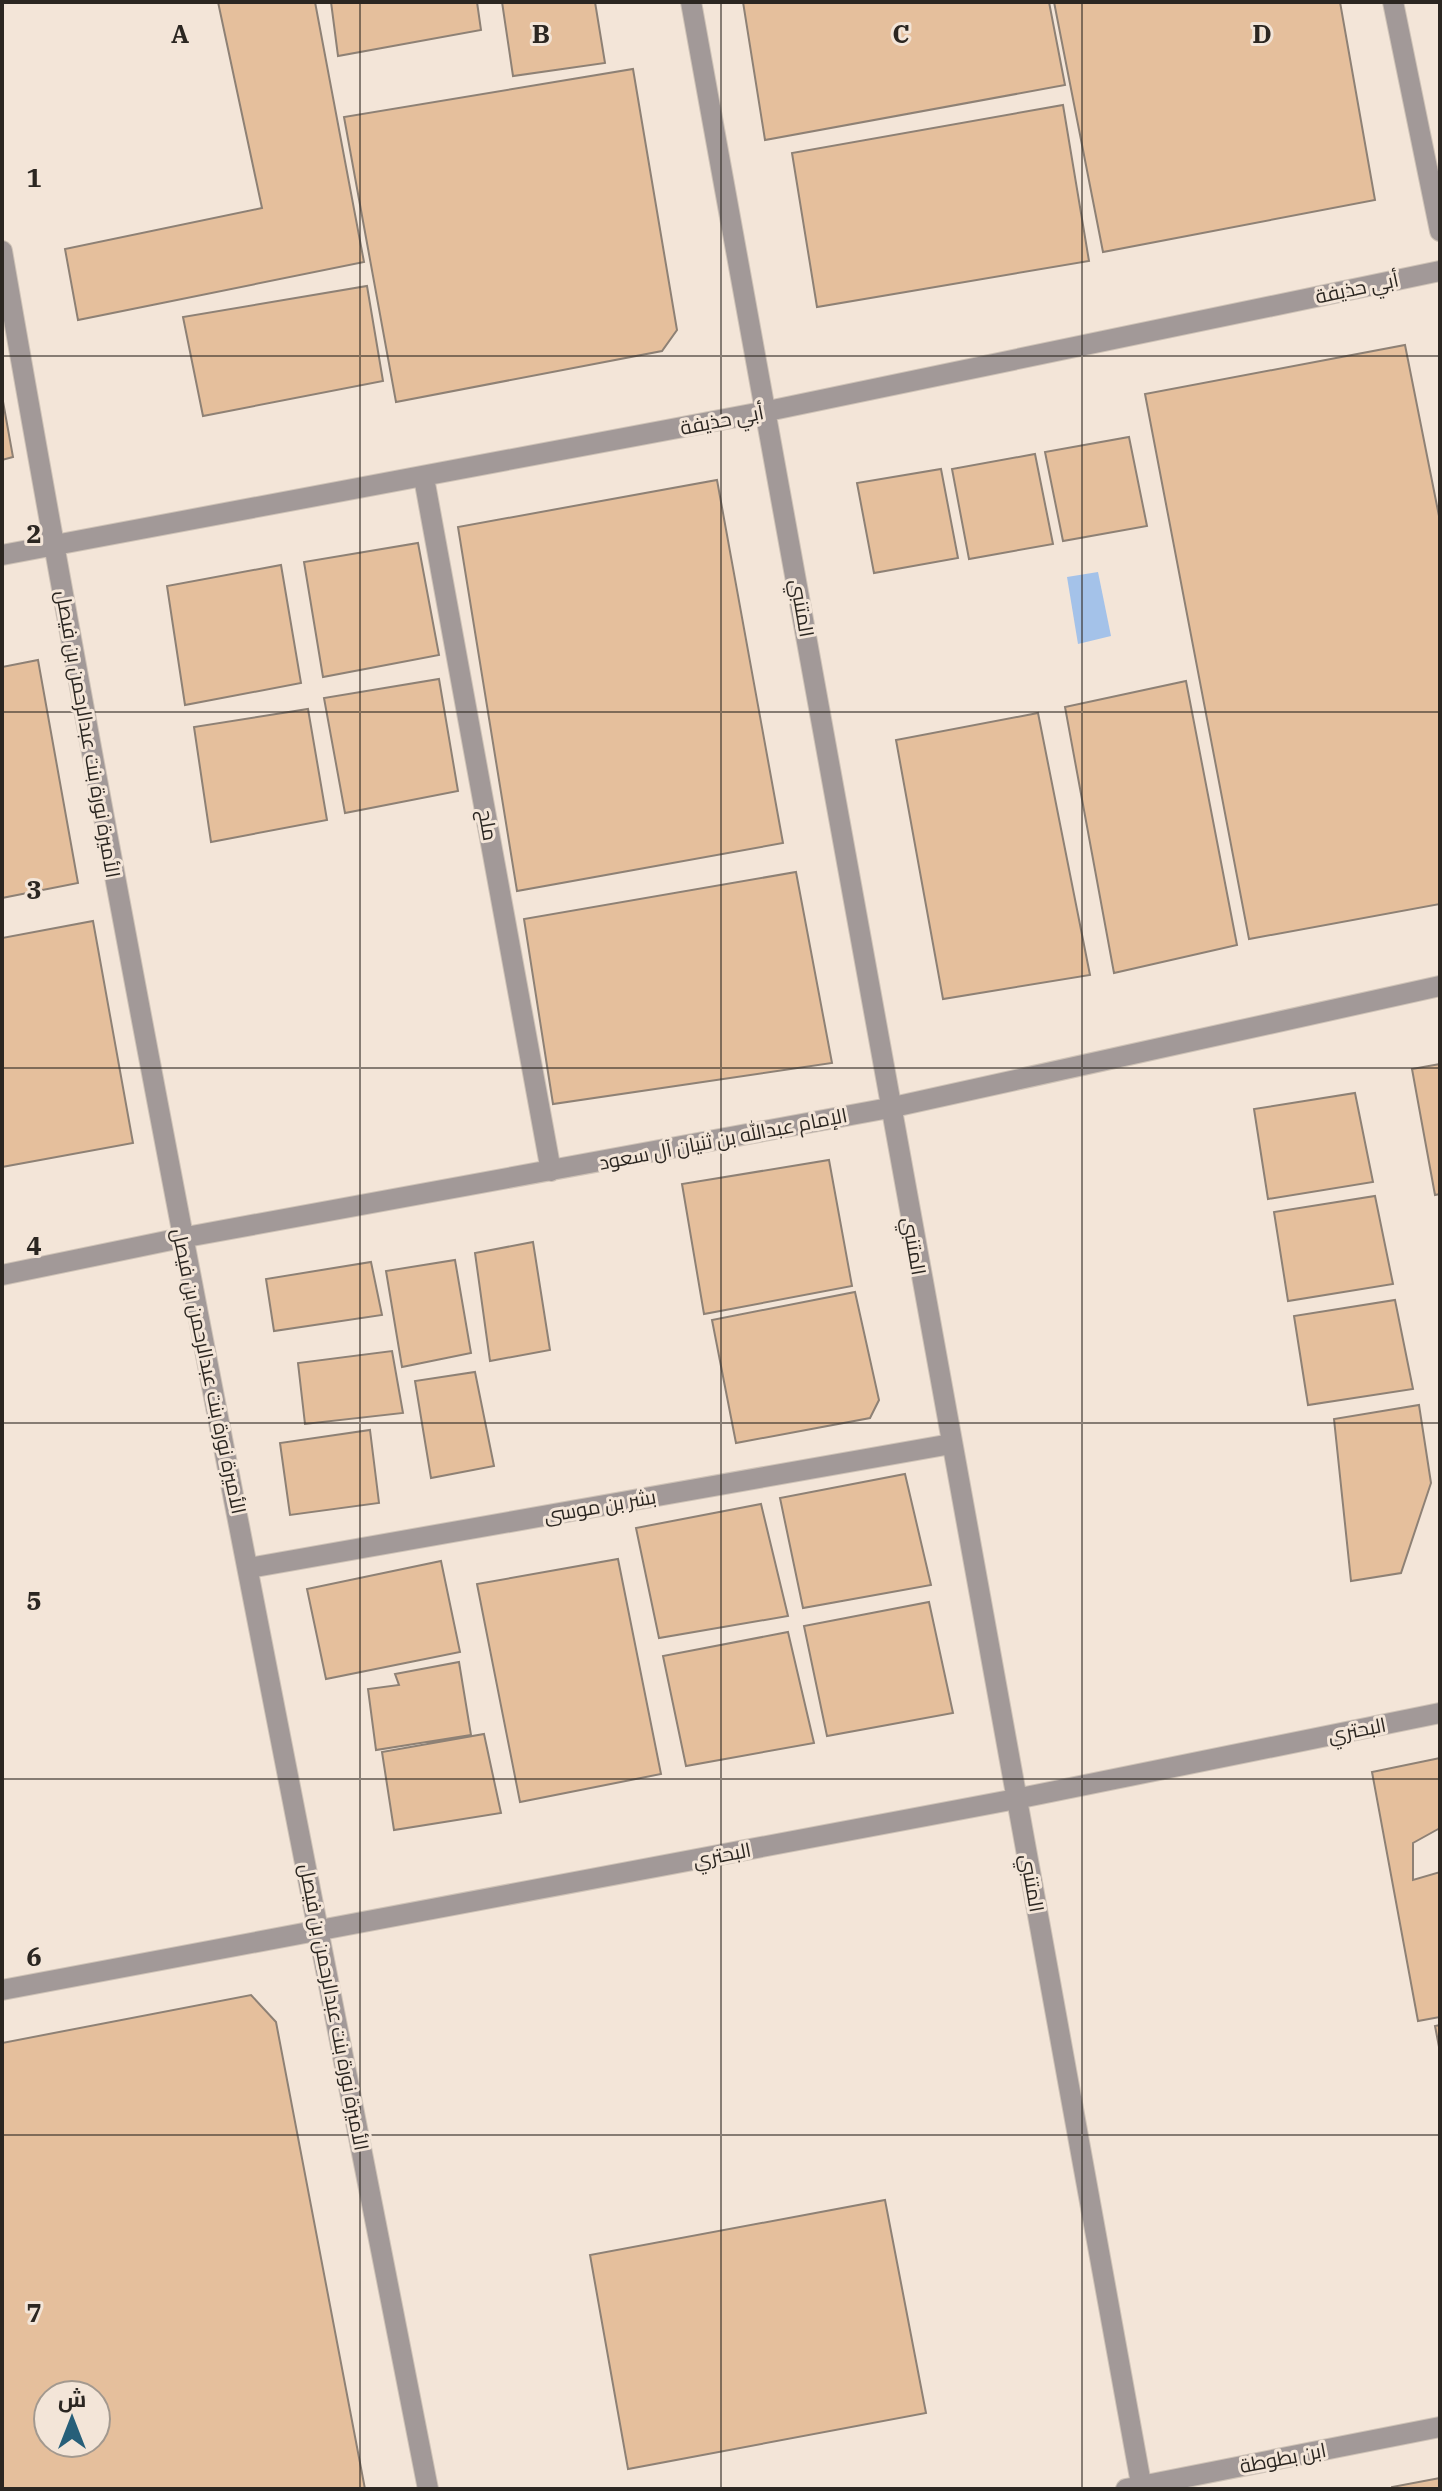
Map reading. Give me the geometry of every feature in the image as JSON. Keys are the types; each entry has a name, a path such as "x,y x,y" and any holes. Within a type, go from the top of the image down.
{"street":[{"name":"المتنبي","path":"691,2 768,411 889,1108 1016,1799 1137,2488"},
{"path":"1393,2 1440,231"},
{"name":"الأميرة نورة بنت عبدالرحمن بن فيصل","path":"2,251 53,547 181,1238 249,1568 428,2489"},
{"name":"أبي حذيفة","path":"2,555 768,411 1440,271"},
{"name":"ملح","path":"424,478 551,1171"},
{"name":"الإمام عبدالله بن ثنيان آل سعود","path":"2,1275 181,1238 889,1108 1440,986"},
{"name":"بشر بن موسى","path":"249,1568 951,1444"},
{"name":"البحتري","path":"2,1990 1016,1799 1440,1713"},
{"name":"ابن بطوطة","path":"1137,2488 1440,2427"}],"water":[{"path":"1098,572 1111,636 1078,644 1067,577"}],"building":[{"path":"218,2 315,2 364,262 78,320 65,249 262,208"},
{"path":"331,2 477,2 481,30 338,56"},
{"path":"502,2 595,2 605,63 513,76"},
{"path":"743,2 1049,2 1065,85 765,140"},
{"path":"1054,2 1340,2 1375,200 1103,252"},
{"path":"633,69 677,330 662,351 396,402 344,117"},
{"path":"1063,105 1089,261 817,307 792,153"},
{"path":"367,286 383,381 203,416 183,317"},
{"path":"1405,345 1440,521 1440,904 1249,939 1145,394"},
{"path":"2,396 13,457 2,460"},
{"path":"1129,437 1147,526 1063,541 1045,452"},
{"path":"1035,454 1053,544 969,559 952,469"},
{"path":"941,469 958,558 874,573 857,483"},
{"path":"717,480 783,843 517,891 458,527"},
{"path":"418,543 439,655 323,677 304,562"},
{"path":"281,565 301,683 185,705 167,586"},
{"path":"38,660 78,883 2,898 2,667"},
{"path":"439,679 458,791 345,813 324,698"},
{"path":"1186,681 1237,945 1114,973 1065,707"},
{"path":"308,709 327,820 211,842 194,727"},
{"path":"1038,713 1090,975 943,999 896,740"},
{"path":"796,872 832,1063 553,1104 524,919"},
{"path":"93,921 133,1143 2,1167 2,938"},
{"path":"1440,1064 1440,1194 1435,1195 1412,1069"},
{"path":"1355,1093 1373,1182 1268,1199 1254,1109"},
{"path":"829,1160 852,1286 704,1314 682,1184"},
{"path":"1375,1196 1393,1284 1288,1301 1274,1212"},
{"path":"533,1242 550,1350 490,1361 475,1253"},
{"path":"455,1260 471,1353 402,1367 386,1271"},
{"path":"371,1262 382,1315 274,1331 266,1279"},
{"path":"855,1292 879,1400 870,1418 736,1443 712,1320"},
{"path":"1395,1300 1413,1389 1308,1405 1294,1316"},
{"path":"392,1351 403,1413 305,1424 298,1363"},
{"path":"475,1372 494,1466 431,1478 415,1381"},
{"path":"1419,1405 1431,1483 1401,1573 1351,1581 1334,1419"},
{"path":"370,1430 379,1503 290,1515 280,1443"},
{"path":"905,1474 931,1585 803,1608 780,1498"},
{"path":"761,1504 788,1616 659,1638 636,1528"},
{"path":"618,1559 661,1774 520,1802 477,1584"},
{"path":"441,1561 460,1652 326,1679 307,1589"},
{"path":"929,1602 953,1713 827,1736 804,1626"},
{"path":"788,1632 814,1743 686,1766 663,1656"},
{"path":"459,1662 471,1735 376,1750 368,1689 399,1685 395,1674"},
{"path":"484,1734 501,1813 394,1830 382,1752"},
{"path":"1440,1758 1440,1828 1413,1843 1413,1880 1440,1872 1440,2017 1418,2021 1372,1772"},
{"path":"251,1995 276,2022 365,2489 2,2489 2,2043"},
{"path":"1440,2025 1440,2052 1435,2026"},
{"path":"885,2200 926,2413 628,2469 590,2255"},
{"path":"1440,2478 1440,2489 1392,2489 1392,2487"}]}
